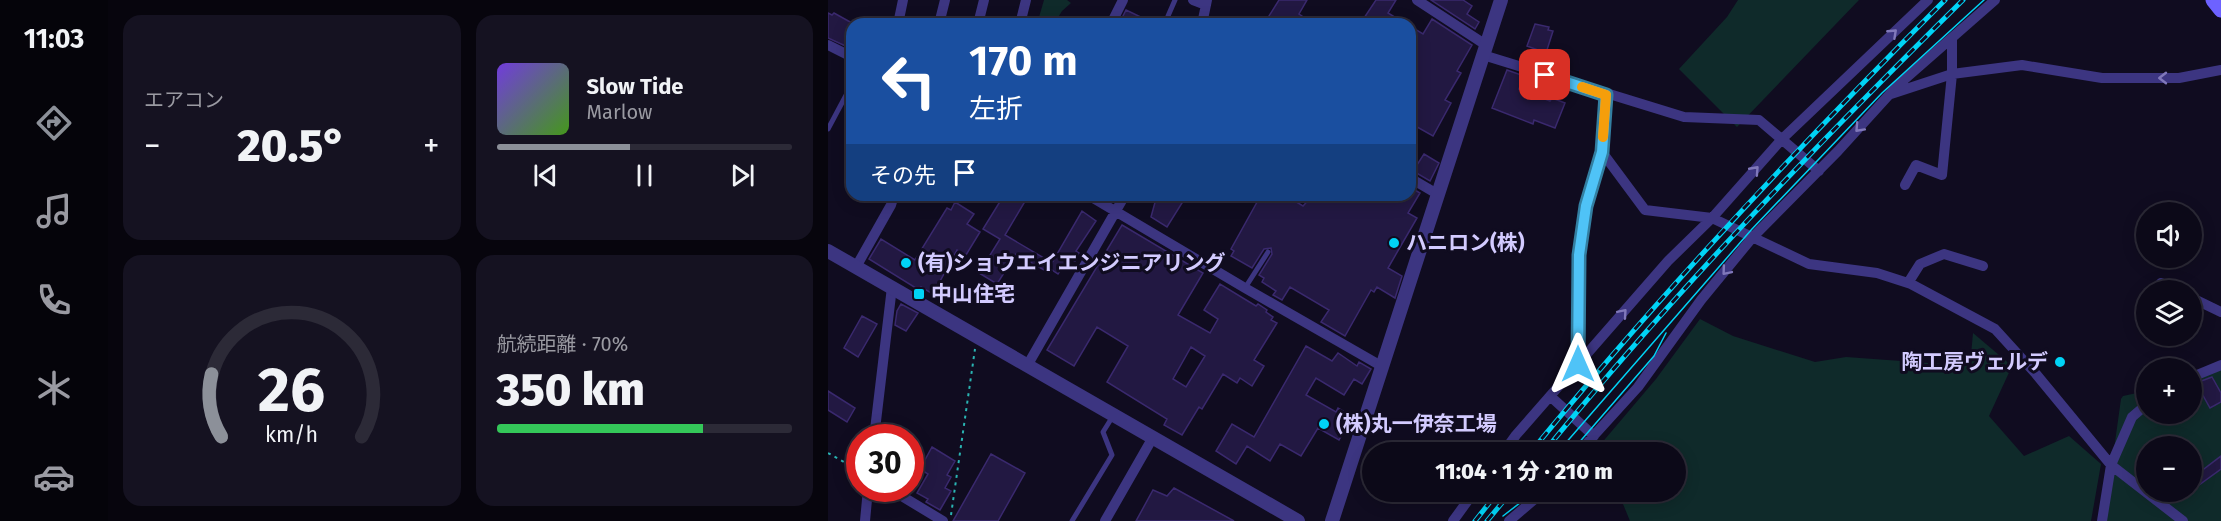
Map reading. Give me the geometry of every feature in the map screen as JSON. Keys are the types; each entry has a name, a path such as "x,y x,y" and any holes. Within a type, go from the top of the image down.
{"main road":[{"path":"2213,0 2221,10"}],"street":[{"path":"899,18 903,0"},
{"path":"940,18 945,0"},
{"path":"980,18 984,0"},
{"path":"1022,18 1026,0"},
{"path":"1115,18 1123,0"},
{"path":"1193,0 1206,2 1203,18"},
{"path":"1418,0 1485,50 1606,95 1684,117 1759,120 1819,171"},
{"path":"1332,521 1501,0"},
{"path":"1512,442 1668,261 1712,218 1782,139 1928,0"},
{"path":"1588,442 1638,387 1701,300 1752,238 1819,171 1890,94 1995,0"},
{"path":"1905,185 1916,165 1942,175 1952,74 1952,39"},
{"path":"828,45 846,54"},
{"path":"1890,94 1952,74 2022,65 2103,78 2179,78 2221,70"},
{"path":"1578,364 1579,255 1586,206 1602,152 1606,95"},
{"path":"1602,152 1645,210 1712,218 1809,264 1877,273 1908,283 1946,301 1995,329 2036,374 2111,465 2182,521"},
{"path":"1416,182 1439,195"},
{"path":"856,267 892,201"},
{"path":"1098,201 1383,367"},
{"path":"1027,366 1121,201"},
{"path":"828,251 1298,521"},
{"path":"1908,283 1920,264 1944,254 1983,266"},
{"path":"876,424 892,287"},
{"path":"2202,303 2221,312"},
{"path":"2202,373 2221,365"},
{"path":"1550,396 1594,435"},
{"path":"2102,521 2111,465 2132,417 2136,414"},
{"path":"1105,521 1152,439"},
{"path":"865,521 867,502"},
{"path":"912,502 943,521"},
{"path":"1454,521 1467,502"},
{"path":"1509,521 1531,502"}],"lane":[{"path":"1168,16 1175,0"},
{"path":"828,129 846,95"},
{"path":"1245,288 1268,252"},
{"path":"1072,521 1112,455 1103,432 1113,416"}],"path":[{"path":"950,521 977,337"},
{"path":"828,453 846,463"}],"green space":[{"path":"1044,0 1067,0 1071,3 1058,18 1039,18"},
{"path":"1738,0 1859,0 1737,127 1679,69 1727,17"},
{"path":"1700,319 1733,336 1815,362 1846,357 1970,366 1973,333 2012,366 1989,416 2024,456 2069,436 2101,464 2091,521 1630,521 1622,502 1686,502 1686,442 1603,442 1656,379"},
{"path":"2221,366 2221,521 2104,521 2123,396 2136,393 2136,424 2202,424 2202,375"}],"building":[{"path":"1279,0 1307,0 1299,14 1305,18 1268,18"},
{"path":"1376,0 1396,0 1388,13 1396,18 1364,18"},
{"path":"1431,0 1463,0 1472,6 1467,14 1479,22 1475,29"},
{"path":"1126,10 1143,18 1122,18"},
{"path":"828,13 832,15 834,13 846,20 846,46 828,38"},
{"path":"1432,19 1472,45 1457,71 1461,73 1445,100 1451,103 1433,136 1416,126 1416,30 1423,34"},
{"path":"1535,24 1549,27 1548,30 1553,31 1546,53 1527,46"},
{"path":"1507,70 1524,76 1519,89 1550,101 1552,98 1565,103 1555,128 1534,120 1533,124 1492,108"},
{"path":"1424,154 1439,163 1430,181 1416,173 1416,166"},
{"path":"1000,201 1025,201 1005,235 1049,261 1044,270 1016,254 997,284 979,273 1000,239 983,229"},
{"path":"1155,201 1183,201 1167,227 1151,217"},
{"path":"1258,201 1295,201 1303,206 1308,201 1415,201 1408,213 1417,218 1388,268 1402,276 1395,298 1377,287 1374,292 1371,290 1345,336 1321,322 1329,310 1290,287 1282,300 1273,295 1276,291 1262,282 1264,278 1259,275 1272,254 1271,248 1264,249 1252,268 1231,256 1234,251 1231,249"},
{"path":"955,202 974,214 967,224 980,232 966,255 957,250 933,294 921,287 919,290 869,259 881,239 915,260 947,208 951,210"},
{"path":"1082,211 1096,221 1076,251 1079,253 1075,261 1068,258 1058,274 1049,268"},
{"path":"1122,225 1203,273 1178,315 1210,333 1218,319 1204,310 1220,284 1256,306 1258,304 1267,310 1266,312 1273,317 1271,320 1277,323 1254,360 1264,366 1252,386 1240,378 1237,383 1223,374 1202,409 1199,407 1182,435 1164,425 1167,419 1107,382 1128,346 1097,327 1074,366 1047,350","holes":["1191,347 1205,356 1186,387 1173,379"]},
{"path":"901,304 918,313 906,331 895,325 897,311"},
{"path":"862,316 877,324 858,357 844,348"},
{"path":"1306,346 1332,361 1338,353 1357,366 1359,362 1371,369 1362,384 1354,379 1344,395 1316,378 1306,395 1336,412 1338,408 1348,414 1346,418 1350,420 1339,440 1318,428 1301,456 1280,444 1270,461 1247,446 1236,464 1216,451 1232,424 1254,437"},
{"path":"2212,377 2221,393 2221,402 2210,408 2202,394 2202,381"},
{"path":"828,391 855,408 847,422 828,410"},
{"path":"932,447 955,461 947,475 951,477 945,488 951,491 940,510 926,502 928,499 924,497 924,481 928,474 924,472 924,462"},
{"path":"991,454 1025,473 998,521 953,521"},
{"path":"2221,456 2221,469 2202,483 2202,470"},
{"path":"1174,488 1234,521 1136,521 1153,490 1167,496"}],"tram line":[{"path":"1567,442 1752,229 1882,93 1984,0"},
{"path":"1580,442 1654,356 1666,333"},
{"path":"1503,516 1521,502"}],"railway":[{"path":"1539,442 1629,336 1732,221 1945,0"},
{"path":"1552,442 1643,335 1747,221 1963,0"},
{"path":"1475,521 1490,502"},
{"path":"1487,521 1503,502"}],"slow traffic":[{"path":"1582,87 1606,95 1603,137"}],"place":[{"name":"ハニロン(株)","path":"1394,243"},
{"name":"(有)ショウエイエンジニアリング","path":"906,263"},
{"name":"中山住宅","path":"919,294"},
{"name":"陶工房ヴェルデ","path":"2060,362"},
{"name":"(株)丸一伊奈工場","path":"1324,424"}],"route":[{"path":"1545,75 1606,95 1602,152 1586,206 1579,255 1578,364"}]}
